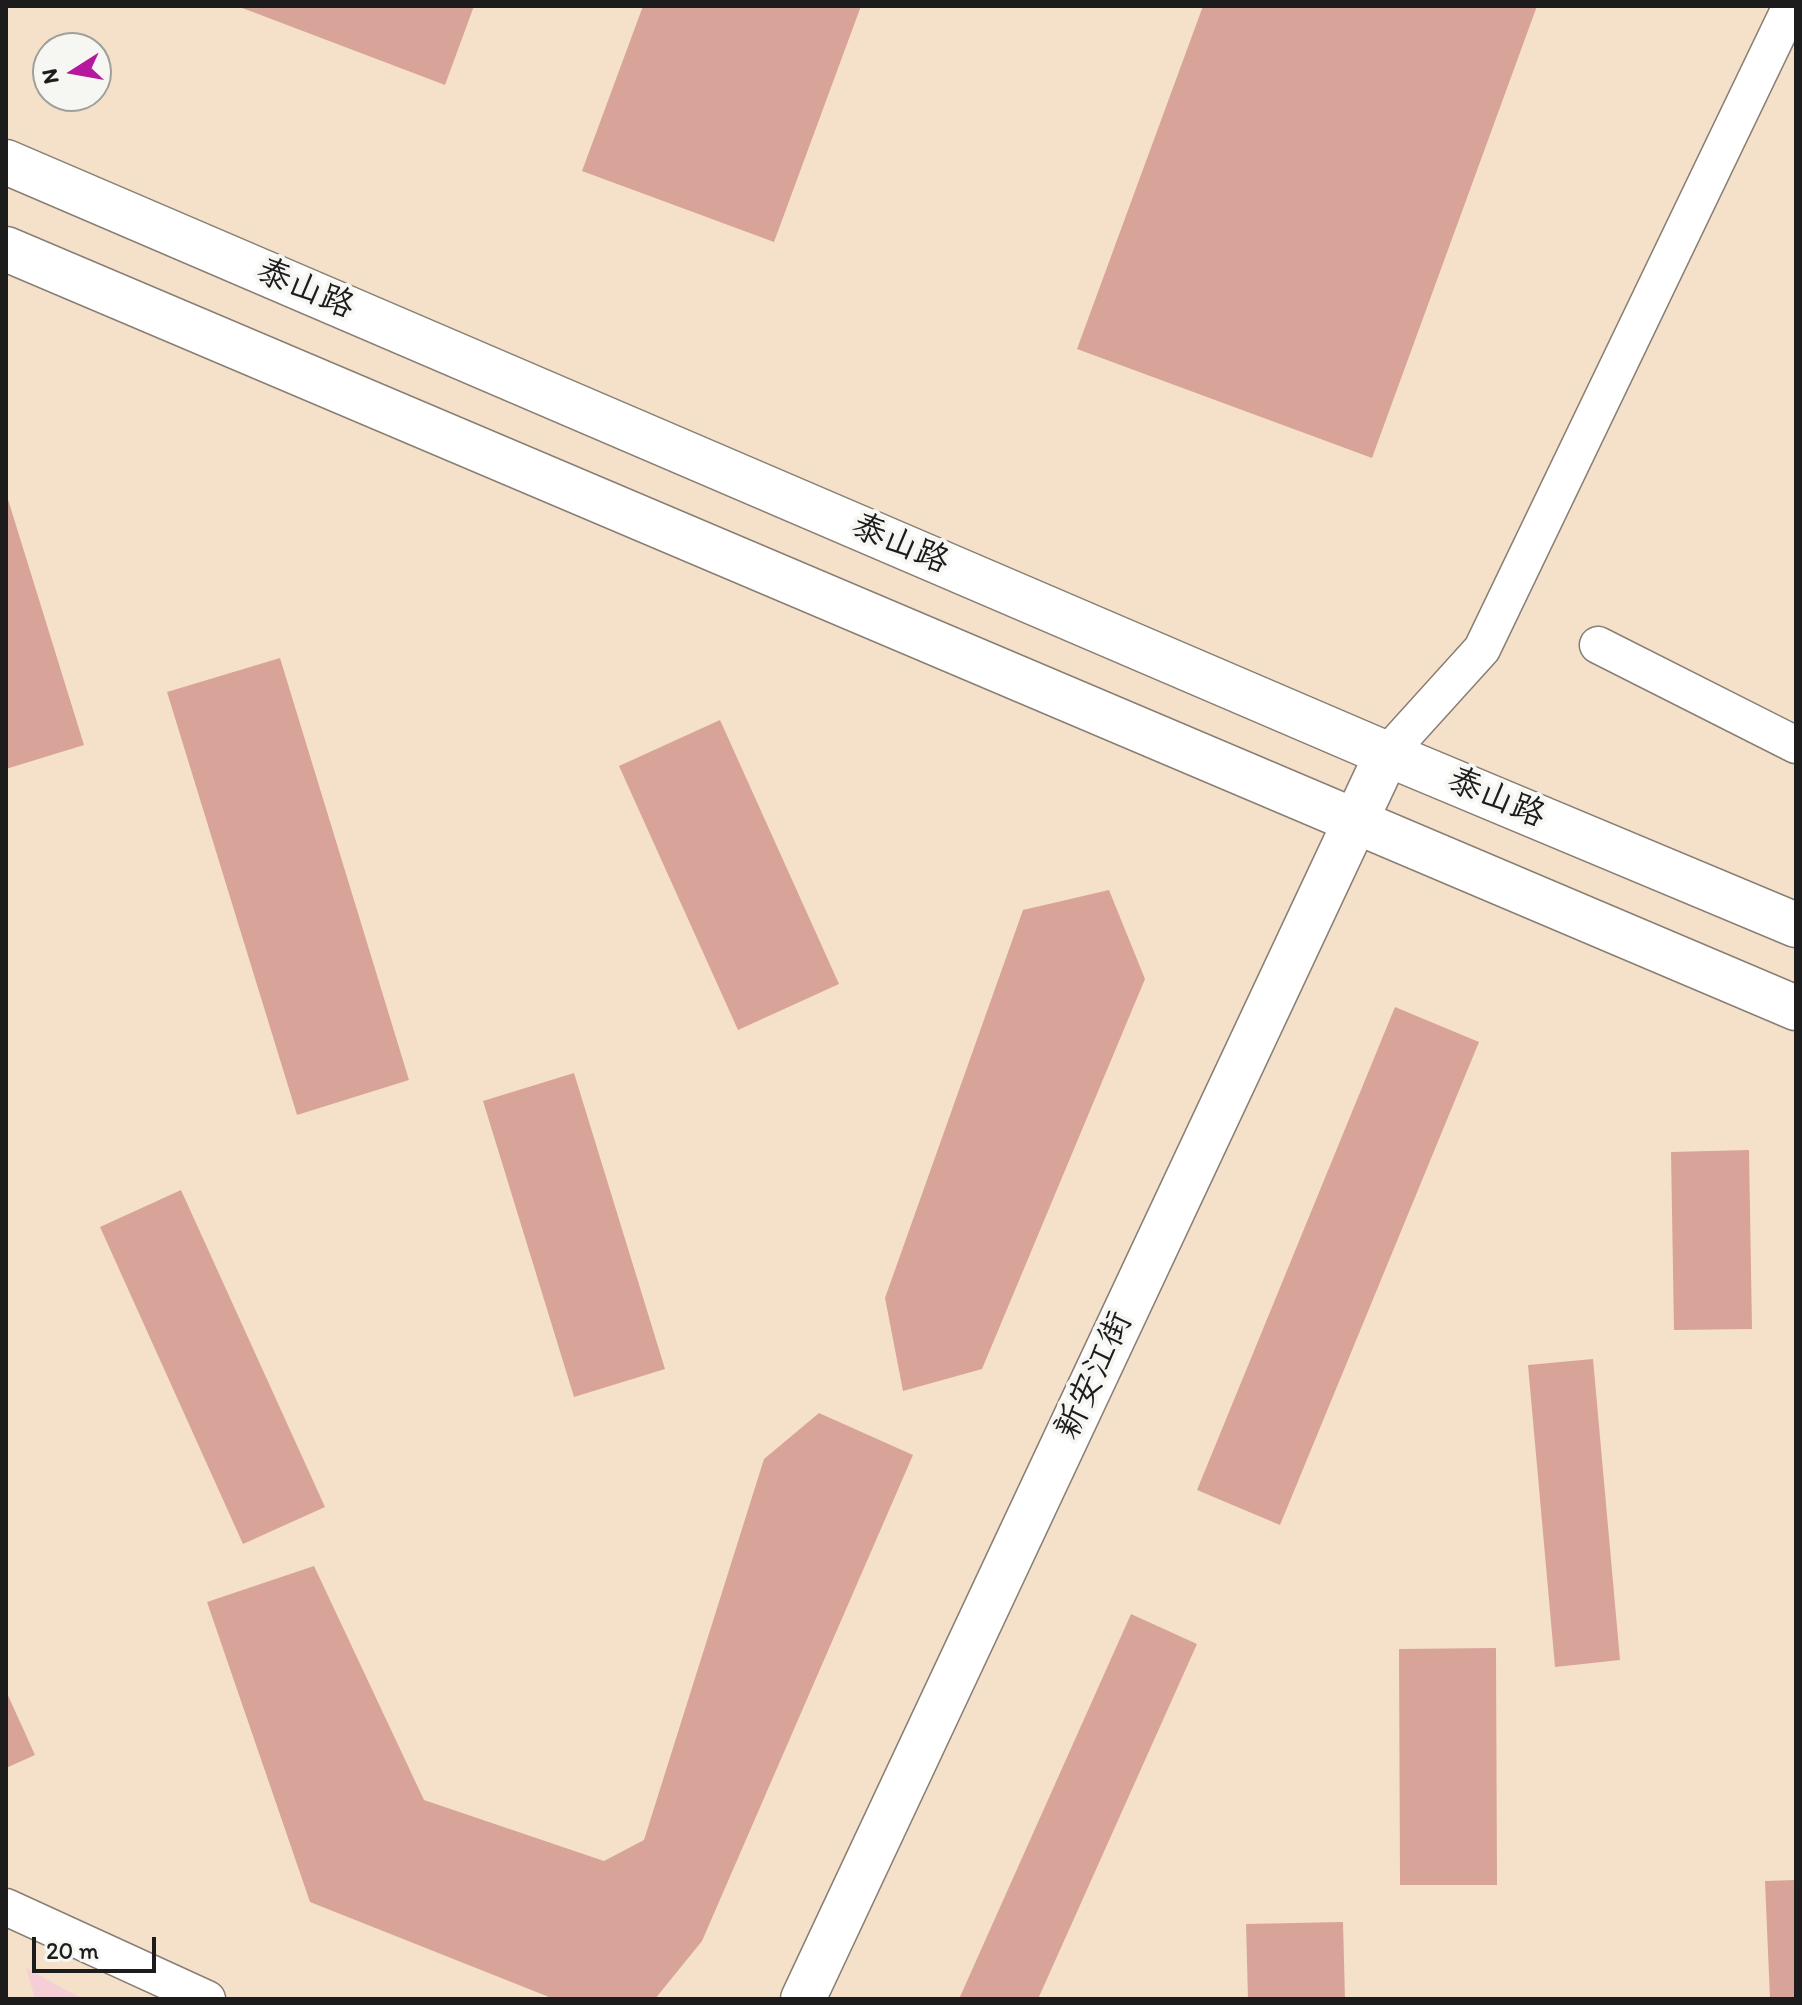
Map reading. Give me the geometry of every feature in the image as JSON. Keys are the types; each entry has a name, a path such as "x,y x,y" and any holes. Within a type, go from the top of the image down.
{"street":[{"path":"1387,754 1482,649 1791,6"},
{"name":"泰山路","path":"6,162 1387,754 1796,925"},
{"path":"6,249 1796,1008"},
{"path":"1598,645 1796,745"},
{"name":"新安江街","path":"803,1999 1387,754"},
{"path":"6,1907 207,1999"}],"shaded area":[{"path":"26,1968 83,1999 35,1999"}],"building":[{"path":"237,6 474,6 445,85"},
{"path":"643,6 861,6 774,242 582,171"},
{"path":"1203,6 1537,6 1372,458 1077,349"},
{"path":"6,493 84,745 6,769"},
{"path":"280,658 409,1080 297,1115 167,692"},
{"path":"720,720 839,984 738,1030 619,766"},
{"path":"1109,890 1145,979 982,1369 903,1391 885,1298 1023,910"},
{"path":"1395,1007 1479,1042 1280,1525 1197,1490"},
{"path":"574,1073 665,1369 574,1397 483,1101"},
{"path":"1749,1150 1752,1329 1674,1330 1671,1152"},
{"path":"181,1190 325,1507 243,1544 100,1227"},
{"path":"1593,1359 1620,1660 1555,1667 1528,1365"},
{"path":"819,1413 913,1455 702,1941 655,1999 554,1999 310,1902 207,1602 314,1566 424,1800 604,1861 644,1840 764,1459"},
{"path":"1131,1614 1197,1644 1038,1999 959,1999"},
{"path":"1496,1648 1497,1885 1400,1885 1399,1649"},
{"path":"6,1691 35,1755 6,1768"},
{"path":"1796,1880 1796,1999 1770,1999 1765,1881"},
{"path":"1343,1922 1345,1999 1248,1999 1246,1924"}]}
